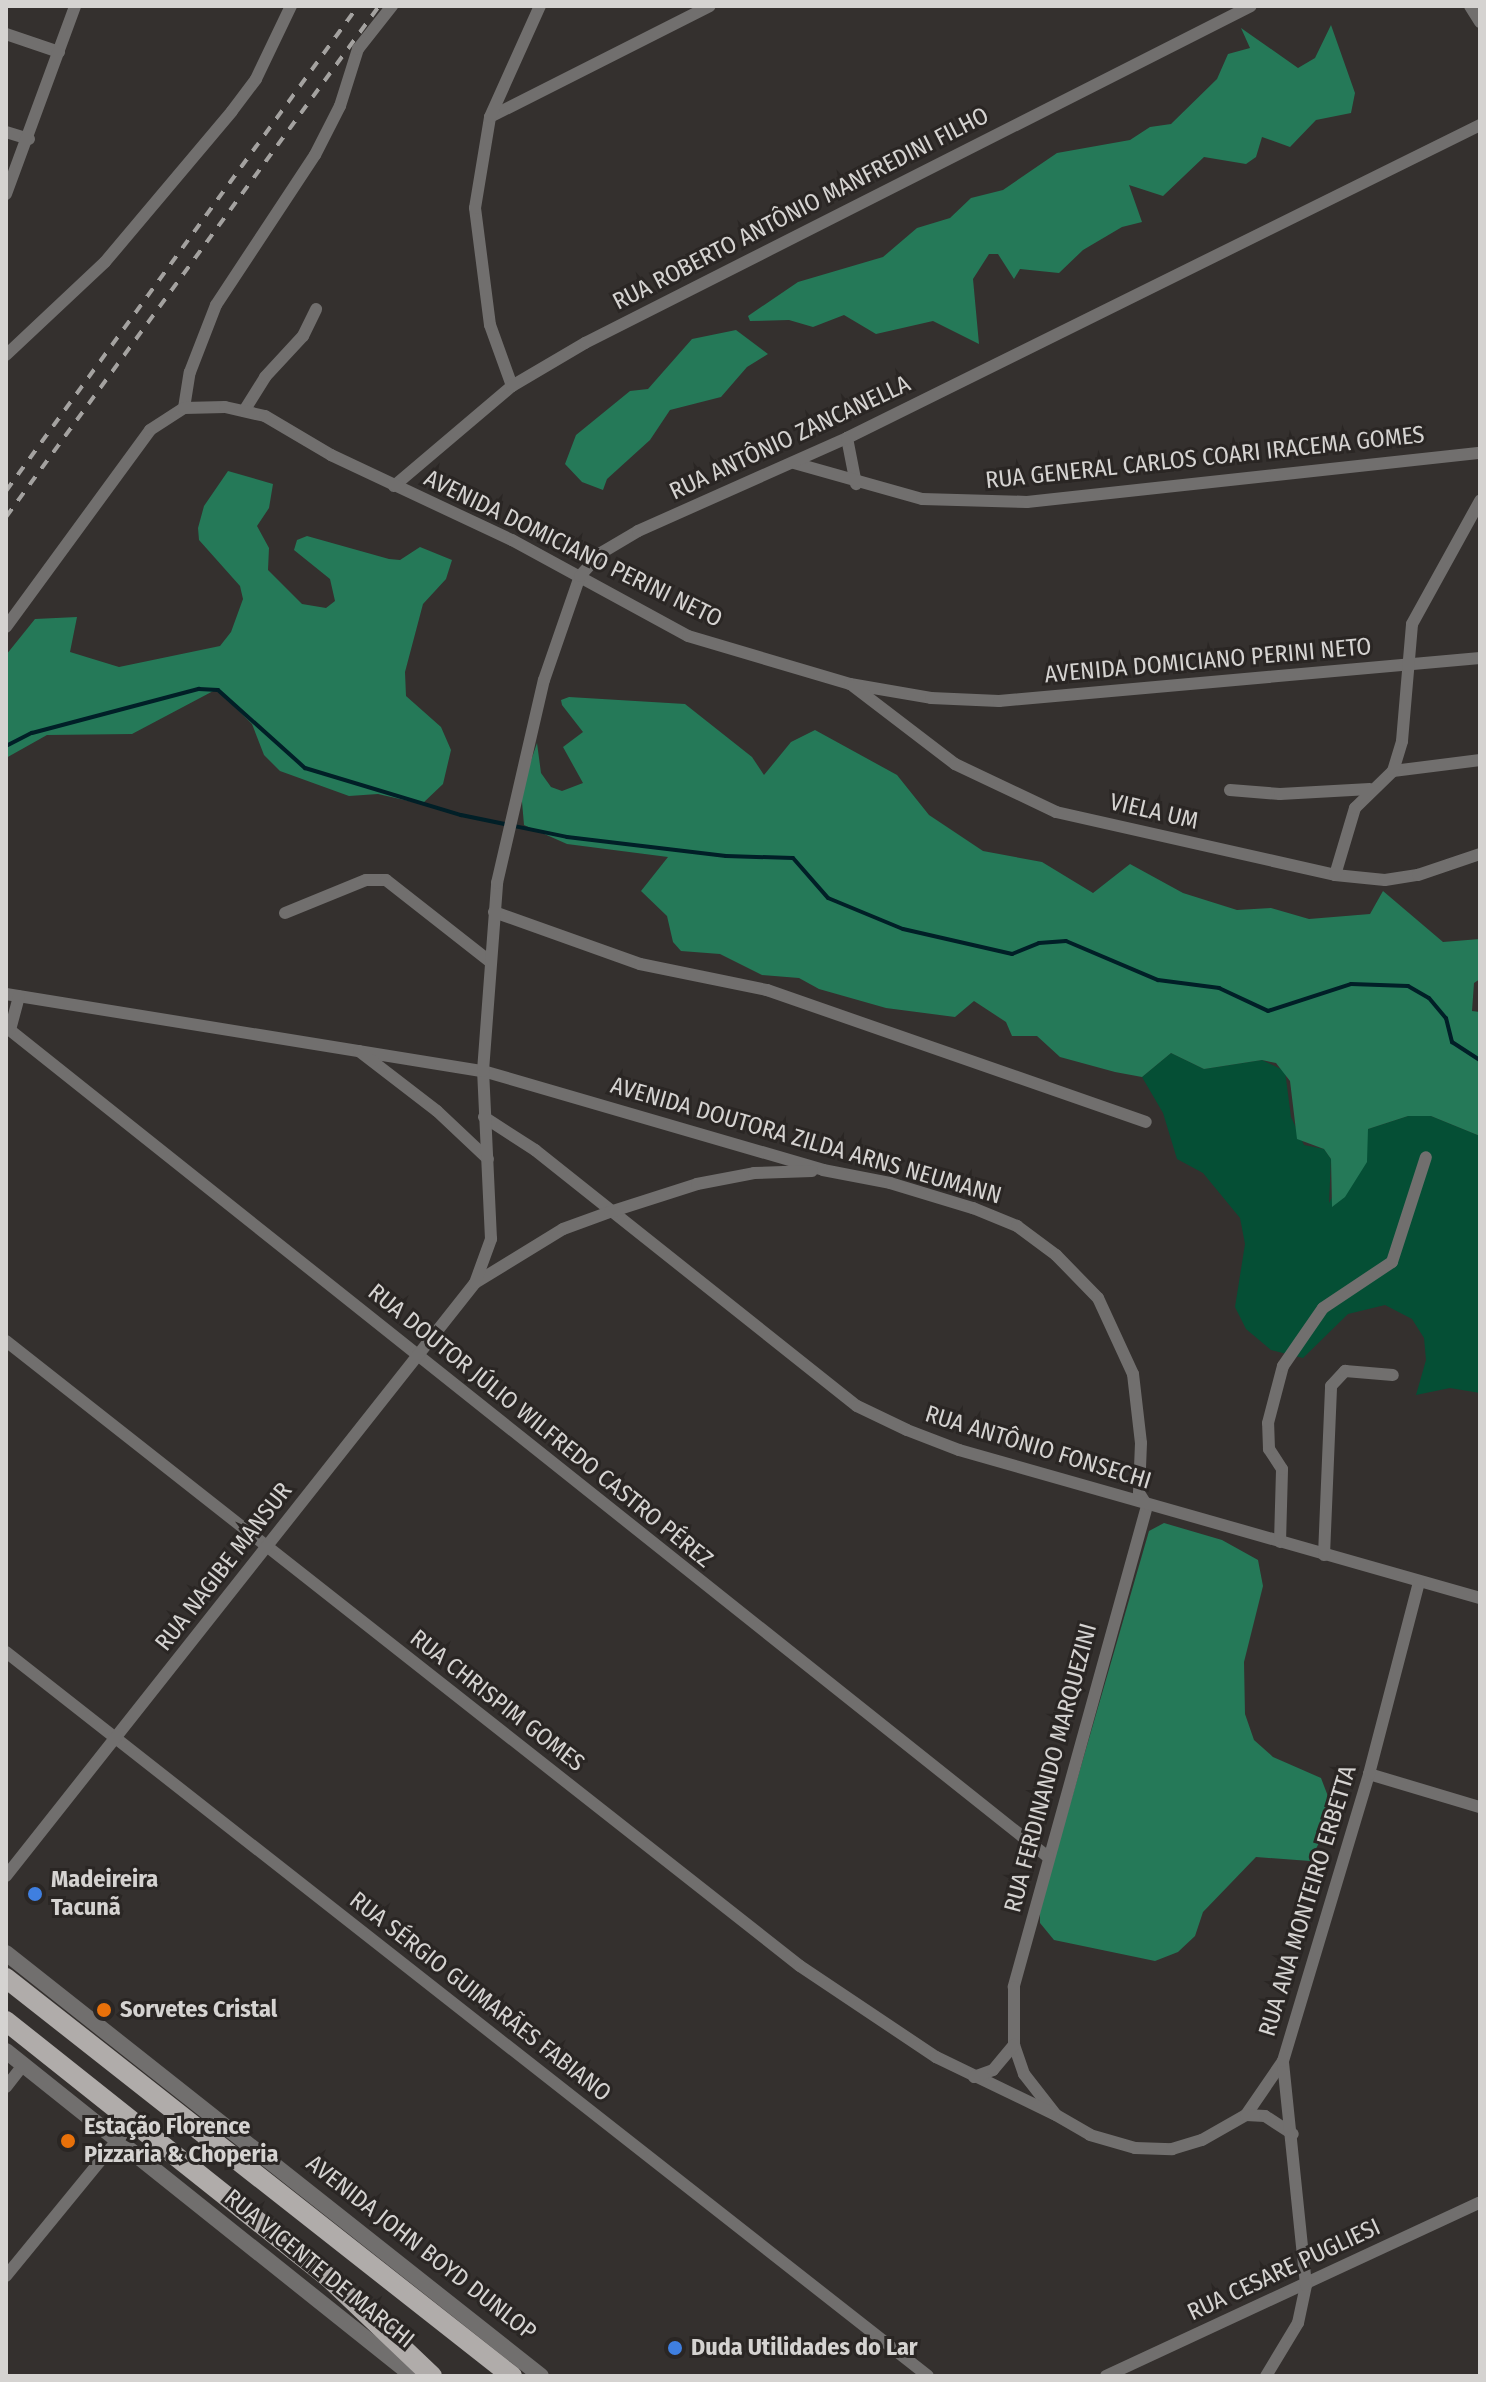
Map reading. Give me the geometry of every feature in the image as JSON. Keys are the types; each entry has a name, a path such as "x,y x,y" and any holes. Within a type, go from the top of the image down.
{"main road":[{"name":"AVENIDA JOHN BOYD DUNLOP","path":"6,1978 512,2376"},
{"path":"6,2021 327,2276 432,2376"}],"street":[{"path":"6,194 29,139 75,6"},
{"path":"6,355 105,262 232,111 256,79 291,6"},
{"path":"6,627 143,439 163,418 184,408 190,372 216,305 315,155 340,106 358,49 392,6"},
{"path":"512,386 490,325 475,208 490,117 540,6"},
{"path":"490,117 710,6"},
{"name":"RUA ROBERTO ANTÔNIO MANFREDINI FILHO","path":"394,486 512,386 689,289 1251,6"},
{"path":"1470,6 1480,22"},
{"path":"6,34 59,52"},
{"name":"RUA ANTÔNIO ZANCANELLA","path":"483,1071 488,960 512,808 544,680 580,576 601,553 638,531 847,438 1480,125"},
{"path":"6,132 29,139"},
{"path":"244,411 265,377 303,336 316,309"},
{"name":"AVENIDA DOMICIANO PERINI NETO","path":"184,408 244,411 265,416 394,486 580,576 688,636 850,684 931,698 999,701 1480,658"},
{"path":"847,438 856,484"},
{"name":"RUA GENERAL CARLOS COARI IRACEMA GOMES","path":"794,463 856,484 958,503 1027,502 1480,453"},
{"path":"1393,771 1406,717 1405,665 1412,624 1480,501"},
{"name":"VIELA UM","path":"850,684 955,764 1026,801 1335,875 1407,877 1480,854"},
{"path":"1335,875 1348,824 1370,789 1393,771 1480,760"},
{"path":"1230,790 1280,794 1370,789"},
{"path":"285,913 366,880 386,880 488,960"},
{"path":"494,912 640,964 767,990 1146,1122"},
{"path":"8,1029 12,995"},
{"name":"AVENIDA DOUTORA ZILDA ARNS NEUMANN","path":"12,995 483,1071 823,1170 973,1208 1017,1226 1056,1255 1098,1298 1130,1364 1139,1411 1139,1493 1147,1506"},
{"name":"RUA DOUTOR JÚLIO WILFREDO CASTRO PÉREZ","path":"8,1029 1048,1857"},
{"name":"AVENIDA DOUTORA ZILDA ARNS NEUMANN","path":"356,1049 437,1111 488,1159"},
{"name":"RUA NAGIBE MANSUR","path":"475,1283 491,1239 483,1071"},
{"name":"RUA ANTÔNIO FONSECHI","path":"484,1117 535,1150 857,1406 959,1450 1147,1506 1480,1598"},
{"path":"1280,1542 1282,1469 1269,1449 1268,1423 1283,1366 1323,1308 1392,1262 1426,1157"},
{"name":"RUA NAGIBE MANSUR","path":"6,1876 118,1740 415,1355 475,1283 563,1229 610,1212 711,1181 823,1170"},
{"name":"RUA CHRISPIM GOMES","path":"6,1341 800,1966 974,2077 1056,2115 1090,2135 1135,2148 1172,2149 1202,2140 1246,2115 1283,2061"},
{"path":"1324,1555 1331,1386 1345,1371 1393,1375"},
{"name":"RUA FERDINANDO MARQUEZINI","path":"1014,2045 1011,2001 1048,1857 1147,1506"},
{"name":"RUA ANA MONTEIRO ERBETTA","path":"1266,2376 1298,2323 1306,2285 1293,2134 1283,2061 1369,1774 1419,1582"},
{"name":"RUA SÉRGIO GUIMARÃES FABIANO","path":"6,1652 928,2376"},
{"path":"1369,1774 1480,1807"},
{"name":"AVENIDA JOHN BOYD DUNLOP","path":"6,1953 541,2376"},
{"path":"974,2077 993,2070 1014,2045"},
{"name":"RUA CHRISPIM GOMES","path":"1014,2045 1024,2074 1056,2115"},
{"name":"RUA VICENTE DE MARCHI","path":"6,2051 413,2376"},
{"path":"6,2087 24,2064"},
{"path":"1246,2115 1265,2116 1293,2134"},
{"path":"6,2276 118,2139"},
{"name":"RUA CESARE PUGLIESI","path":"1106,2376 1480,2202"}],"green space":[{"path":"1331,25 1355,93 1351,113 1316,120 1290,147 1262,137 1256,157 1246,164 1204,157 1163,196 1129,185 1142,222 1122,227 1083,250 1059,273 1020,269 1014,279 998,254 989,254 973,279 979,344 933,321 876,334 844,315 813,327 789,320 750,321 748,316 798,282 883,257 917,228 950,218 971,198 1003,190 1057,153 1130,140 1150,127 1171,124 1217,79 1228,54 1250,48 1241,28 1298,68 1315,58"},
{"path":"736,330 768,354 747,367 721,397 670,410 650,440 607,479 603,490 582,482 565,464 576,435 630,391 648,389 692,339"},
{"path":"228,471 273,484 269,508 257,526 269,548 268,570 302,604 326,608 335,601 330,579 294,550 297,540 307,536 389,559 400,560 420,547 452,560 446,579 423,604 405,672 406,696 441,727 451,750 443,784 422,804 378,794 349,796 280,771 264,755 252,724 217,689 132,734 47,735 6,758 6,655 35,619 77,617 70,652 119,667 220,646 231,632 243,599 240,586 199,540 198,528 204,506"},
{"path":"569,697 685,704 752,757 764,775 791,742 815,730 897,775 929,815 983,851 1042,862 1093,893 1130,864 1183,893 1237,910 1271,908 1309,919 1370,914 1383,891 1443,942 1480,939 1480,979 1474,983 1472,1011 1480,1012 1480,1136 1431,1116 1408,1116 1368,1129 1367,1162 1345,1197 1332,1207 1331,1159 1324,1149 1297,1139 1290,1081 1276,1063 1262,1060 1204,1069 1171,1053 1142,1077 1115,1072 1060,1057 1037,1036 1012,1036 1006,1022 974,1001 955,1017 886,1008 819,989 799,978 762,975 720,954 681,951 673,942 667,916 641,891 668,857 567,844 524,825 521,790 537,743 541,773 551,787 562,791 583,783 563,747 583,732 562,705 561,700"},
{"path":"1171,1053 1204,1069 1262,1060 1285,1071 1291,1117 1304,1145 1324,1149 1331,1159 1329,1203 1368,1129 1408,1116 1431,1116 1480,1136 1480,1393 1450,1388 1416,1395 1426,1360 1424,1338 1412,1319 1385,1305 1348,1314 1303,1358 1271,1350 1246,1329 1235,1307 1245,1244 1240,1218 1203,1173 1177,1159 1163,1113 1142,1077"},
{"path":"1164,1523 1222,1540 1258,1560 1263,1586 1244,1662 1245,1714 1254,1740 1273,1757 1321,1778 1334,1812 1310,1861 1256,1857 1203,1912 1195,1936 1178,1952 1155,1961 1054,1940 1040,1923 1040,1908 1149,1531"}],"waterway":[{"path":"6,746 32,733 199,689 218,690 305,768 461,815 567,837 726,856 793,858 828,898 903,929 1012,954 1039,943 1066,941 1158,980 1219,988 1268,1011 1351,984 1408,986 1429,998 1446,1018 1452,1042 1480,1060"}],"railway":[{"path":"6,491 358,6"},
{"path":"6,517 379,6"}],"place":[{"name":"Madeireira Tacunã","path":"35,1894"},
{"name":"Sorvetes Cristal","path":"104,2010"},
{"name":"Estação Florence Pizzaria & Choperia","path":"68,2141"},
{"name":"Duda Utilidades do Lar","path":"675,2348"}]}
